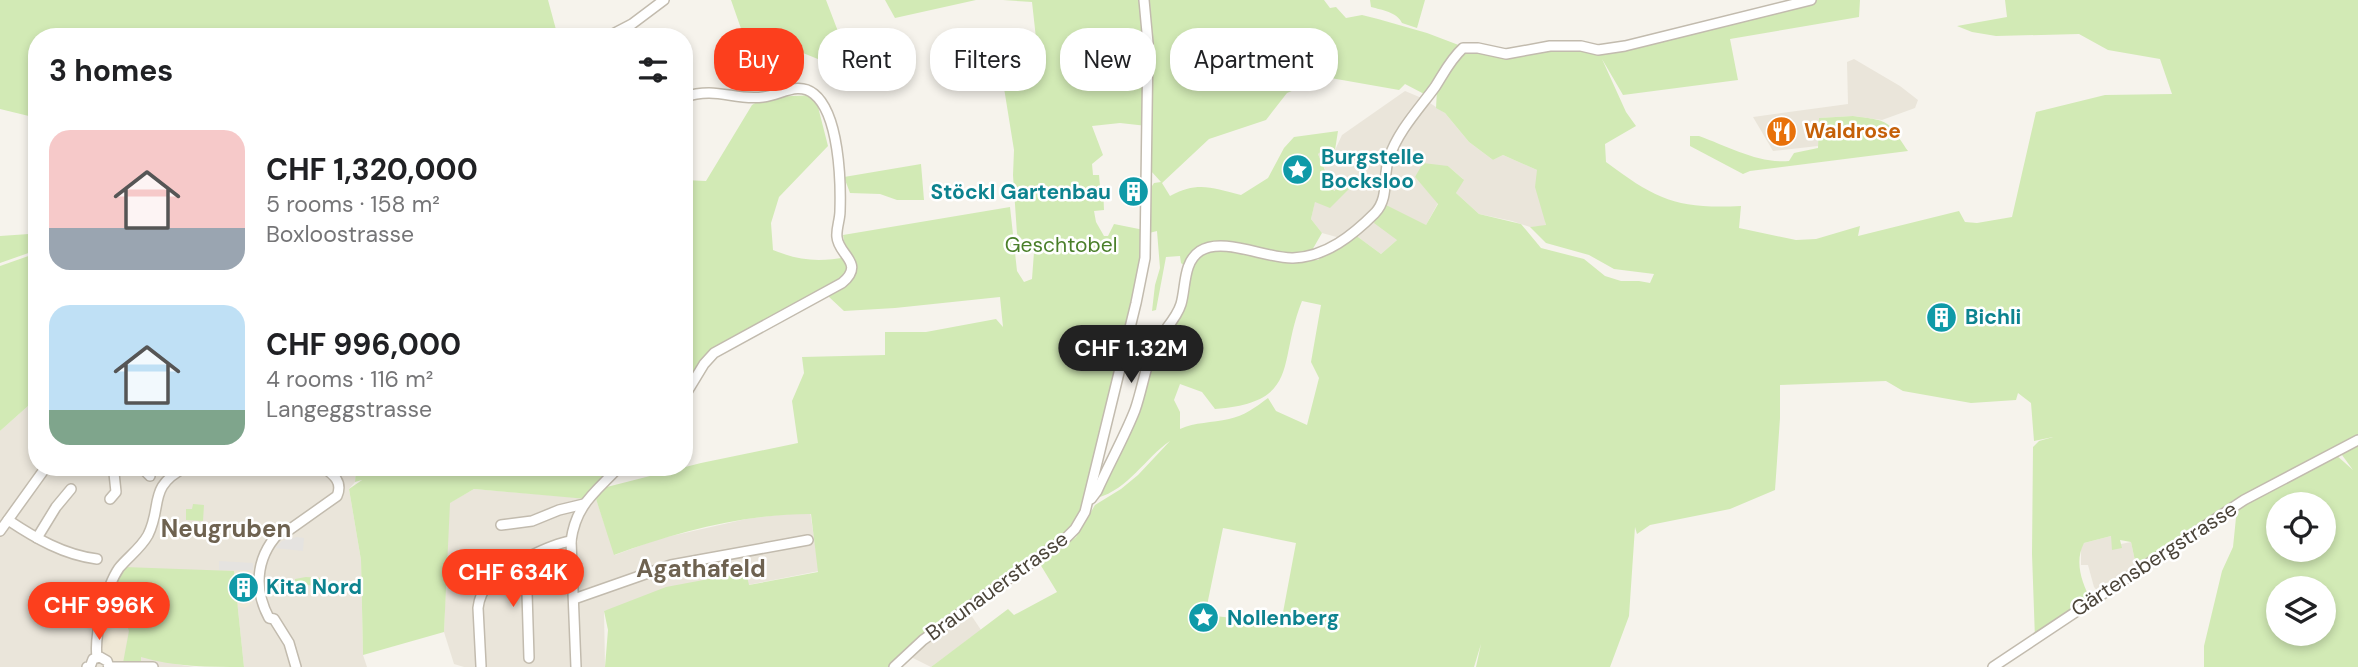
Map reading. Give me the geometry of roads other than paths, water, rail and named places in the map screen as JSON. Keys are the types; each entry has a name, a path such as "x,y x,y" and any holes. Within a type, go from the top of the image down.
{"street":[{"path":"624,28 664,0"},
{"name":"Braunauerstrasse","path":"894,667 923,640 1066,538 1081,520 1089,499 1145,258 1148,43 1144,0"},
{"path":"1089,499 1097,491 1133,413 1155,345 1180,309 1188,267 1195,255 1206,248 1222,246 1294,258 1323,252 1344,239 1379,208 1385,192 1387,163 1392,150 1446,67 1463,48 1506,54 1550,46 1581,46 1598,50 1625,46 1811,0"},
{"path":"693,96 714,92 750,98 765,97 798,88 815,95 827,111 834,128 840,203 837,239 850,261 851,268 842,283 711,356 693,383"},
{"name":"Gärtensbergstrasse","path":"1993,667 2250,496 2358,440"},
{"path":"0,531 40,476"},
{"path":"110,499 116,492 114,476"},
{"path":"88,667 97,657 99,629 113,579 120,567 146,539 159,490 172,476"},
{"path":"296,667 289,643 274,619 269,618 262,602 259,570 264,554 283,529 289,530 337,496 340,488 338,480 333,476"},
{"path":"576,667 571,541 576,515 610,476"},
{"path":"37,538 71,489"},
{"path":"501,525 532,521 584,504"},
{"path":"8,520 37,538 72,553 97,559"},
{"path":"574,599 671,565 808,540"},
{"path":"481,666 480,599 488,584 546,547 571,541"},
{"path":"526,559 529,658"},
{"path":"97,657 105,659 109,667 153,667"}],"place":[{"name":"Waldrose","path":"1781,131"},
{"name":"Burgstelle Bocksloo","path":"1298,169"},
{"name":"Stöckl Gartenbau","path":"1134,192"},
{"name":"Bichli","path":"1942,317"},
{"name":"Kita Nord","path":"243,587"},
{"name":"Nollenberg","path":"1204,618"}],"district":[{"name":"Neugruben","path":"226,529"},
{"name":"Agathafeld","path":"701,569"}],"park label":[{"name":"Geschtobel","path":"1061,245"}]}
